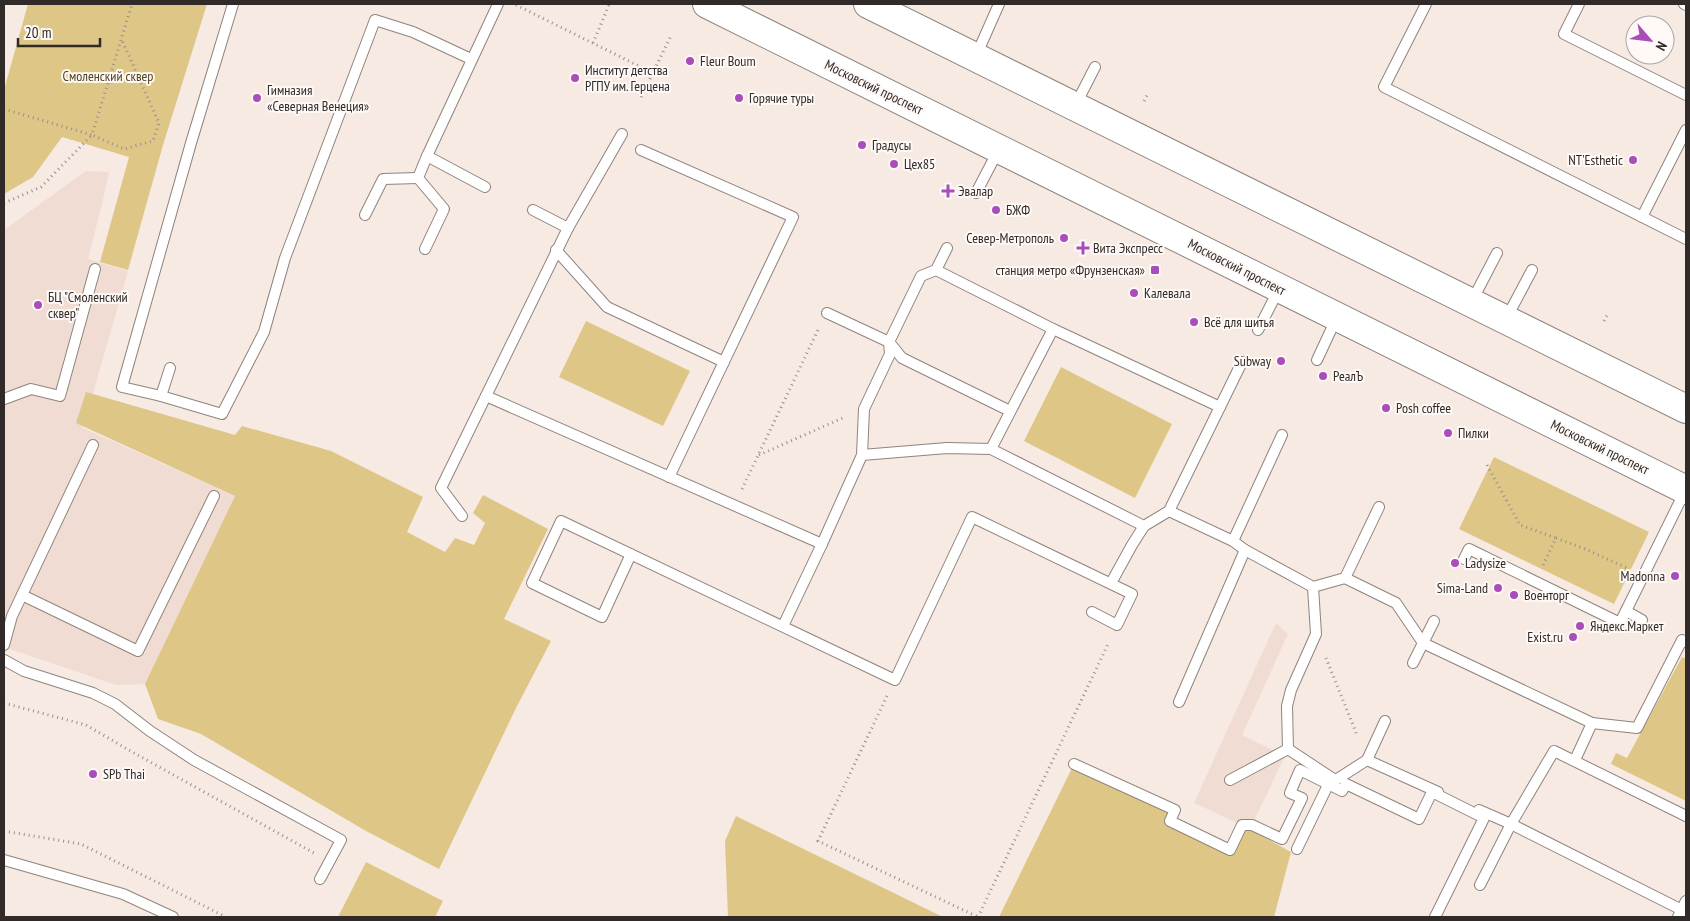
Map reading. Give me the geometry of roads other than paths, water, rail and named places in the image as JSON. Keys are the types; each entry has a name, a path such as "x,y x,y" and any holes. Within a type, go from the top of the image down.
{"main road":[{"name":"Московский проспект","path":"707,4 1686,490"},
{"path":"868,4 1686,409"}],"lane":[{"path":"233,4 191,143 122,387 162,396 222,414 264,332 286,258 375,20 413,32 471,59"},
{"path":"418,178 471,59 498,4"},
{"path":"976,57 999,4"},
{"path":"1426,4 1384,87 1686,239"},
{"path":"1579,4 1564,34 1686,95"},
{"path":"1075,106 1095,67"},
{"path":"1642,217 1686,130"},
{"path":"462,516 441,488 556,250 622,134"},
{"path":"976,193 999,148"},
{"path":"641,150 793,217 669,477"},
{"path":"427,156 485,187"},
{"path":"366,215 383,179 418,178"},
{"path":"418,178 444,209 425,249"},
{"path":"533,210 568,228"},
{"path":"783,626 862,455 864,409 890,354 889,342 921,276 936,270 947,248"},
{"path":"556,250 607,307 724,362"},
{"path":"1471,302 1497,253"},
{"path":"4,399 31,389 60,396 95,269"},
{"path":"936,270 1053,329 1220,407"},
{"path":"1505,320 1532,270"},
{"path":"1258,330 1279,288"},
{"path":"826,313 889,342 902,358 1010,411"},
{"path":"1317,360 1338,316"},
{"path":"991,449 1053,329"},
{"path":"1111,583 1144,526 1169,511 1242,362"},
{"path":"162,396 170,368"},
{"path":"486,396 822,544"},
{"path":"1233,541 1282,435"},
{"path":"4,645 12,616 93,445"},
{"path":"862,455 947,448 991,449 1144,526"},
{"path":"1464,559 1469,549 1620,623 1686,490"},
{"path":"22,595 138,651 214,496"},
{"path":"1345,578 1379,507"},
{"path":"1169,511 1233,541 1245,550 1314,587 1345,578 1396,603 1423,643 1592,723 1637,728 1681,639"},
{"path":"631,554 602,617 532,584 562,521 895,680 972,517 1132,594 1117,625 1092,612"},
{"path":"1179,702 1245,550"},
{"path":"1288,749 1287,706 1291,690 1316,634 1314,587"},
{"path":"1626,611 1642,620"},
{"path":"1413,662 1434,621"},
{"path":"4,660 24,671 94,693 115,704 194,760 341,840 320,879"},
{"path":"1297,849 1332,783 1367,760 1385,721"},
{"path":"1574,760 1592,723"},
{"path":"1230,780 1288,749"},
{"path":"1288,749 1342,792 1346,784 1418,819 1432,792 1484,818 1435,917"},
{"path":"1480,885 1511,824 1554,751 1686,816"},
{"path":"1367,760 1511,824 1683,910"},
{"path":"1074,764 1175,810 1170,821 1230,850 1242,825 1252,825 1282,839 1302,798 1290,792 1300,770 1332,783"},
{"path":"4,860 123,894 173,917"}],"place":[{"name":"Fleur Boum","path":"690,61"},
{"name":"Институт детства РГПУ им. Герцена","path":"575,78"},
{"name":"Гимназия «Северная Венеция»","path":"257,98"},
{"name":"Горячие туры","path":"739,98"},
{"name":"Градусы","path":"862,145"},
{"name":"NT'Esthetic","path":"1633,160"},
{"name":"Цех85","path":"894,164"},
{"name":"Эвалар","path":"948,191"},
{"name":"БЖФ","path":"996,210"},
{"name":"Север-Метрополь","path":"1064,238"},
{"name":"Вита Экспресс","path":"1083,248"},
{"name":"станция метро «Фрунзенская»","path":"1155,270"},
{"name":"Калевала","path":"1134,293"},
{"name":"БЦ \"Смоленский сквер\"","path":"38,305"},
{"name":"Всё для шитья","path":"1194,322"},
{"name":"Subway","path":"1281,361"},
{"name":"РеалЪ","path":"1323,376"},
{"name":"Posh coffee","path":"1386,408"},
{"name":"Пилки","path":"1448,433"},
{"name":"Ladysize","path":"1455,563"},
{"name":"Madonna","path":"1675,576"},
{"name":"Sima-Land","path":"1498,588"},
{"name":"Военторг","path":"1514,595"},
{"name":"Яндекс.Маркет","path":"1580,626"},
{"name":"Exist.ru","path":"1573,637"},
{"name":"SPb Thai","path":"93,774"}],"park label":[{"name":"Смоленский сквер","path":"108,76"}]}
